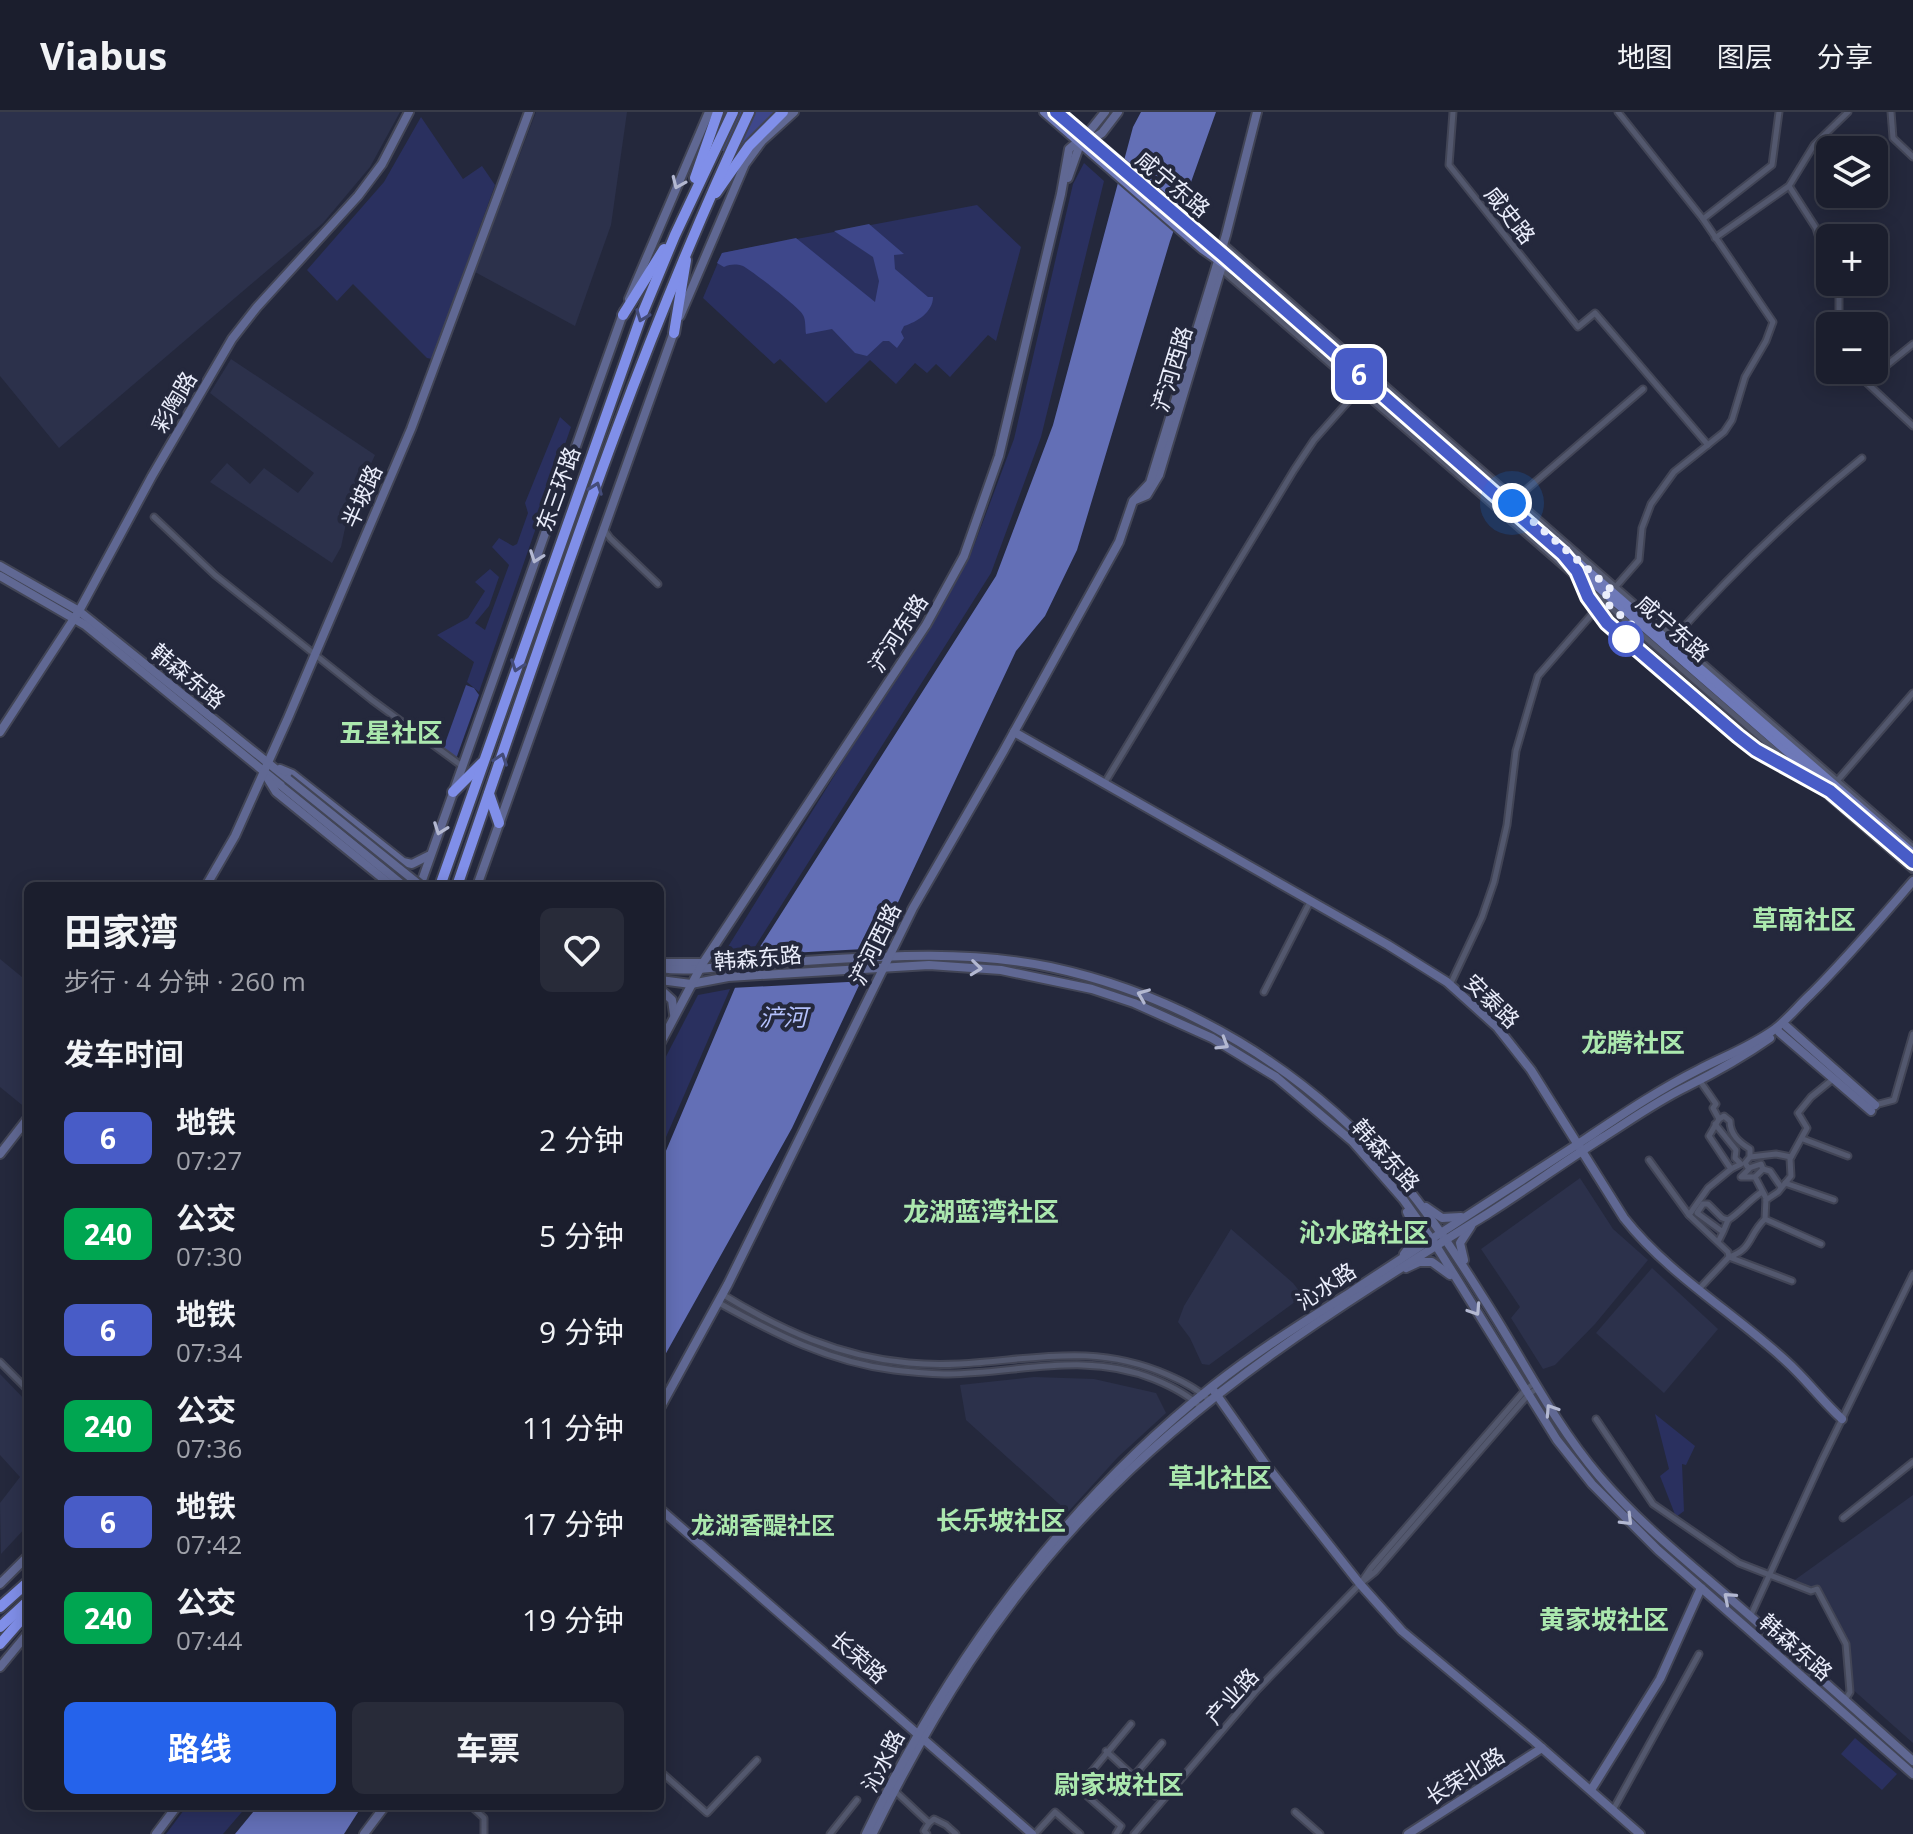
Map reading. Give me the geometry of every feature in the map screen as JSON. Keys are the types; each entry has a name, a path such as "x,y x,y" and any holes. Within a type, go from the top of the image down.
{"highway":[{"path":"685,213 718,112"},
{"name":"东三环路","path":"441,882 641,317 675,235 733,112"},
{"name":"东三环路","path":"458,882 653,330 698,221 749,112"},
{"path":"698,221 739,159 783,112"},
{"path":"623,315 675,235"},
{"path":"674,333 687,247"},
{"path":"453,792 484,762"},
{"path":"489,794 499,823"},
{"path":"0,1598 24,1582"},
{"path":"0,1607 24,1583"},
{"path":"0,1627 24,1605"},
{"path":"2,1641 24,1616"}],"main road":[{"name":"彩陶路","path":"0,732 77,614 152,476 232,339 364,189 409,112"},
{"name":"半坡路","path":"208,882 235,836 266,768 416,416 529,112"},
{"path":"421,882 623,315 709,112"},
{"path":"479,882 674,333 745,164 762,141 794,112"},
{"name":"咸宁东路","path":"1044,112 1202,249 1222,257 1513,501 1610,594 1673,640 1913,850"},
{"name":"咸宁东路","path":"1060,112 1210,239 1222,257 1361,386 1610,594 1913,861"},
{"path":"1067,112 1072,123"},
{"path":"1079,143 1089,136 1105,112"},
{"path":"1089,136 1102,133 1118,112"},
{"name":"浐河西路","path":"664,1401 818,1105 882,967 1119,542 1133,501 1150,483 1222,257 1257,112"},
{"name":"浐河东路","path":"664,1036 701,966 926,625 964,556 999,456 1061,194 1068,151 1079,143"},
{"name":"韩森东路","path":"0,566 77,614 266,768 281,787 399,882"},
{"name":"韩森东路","path":"0,576 77,614"},
{"name":"安泰路","path":"1014,732 1388,945 1450,985 1497,1027 1531,1070 1624,1218 1640,1238 1698,1290 1785,1360 1841,1418"},
{"name":"韩森东路","path":"266,768 288,779 415,882"},
{"path":"266,768 292,774 403,862 417,863 431,853"},
{"path":"266,768 276,792 387,882"},
{"path":"1878,830 1885,846"},
{"name":"沁水路","path":"871,1834 920,1735 976,1641 1030,1569 1127,1463 1268,1346 1388,1272 1698,1070 1737,1053 1778,1026 1843,962 1913,881"},
{"name":"沁水路","path":"1581,1147 1739,1060 1782,1029 1846,966 1913,889"},
{"name":"韩森东路","path":"664,966 960,955 1050,967 1136,992 1178,1009 1259,1054 1317,1095 1367,1142 1409,1191 1474,1283 1583,1457 1604,1482 1647,1526 1913,1761"},
{"name":"韩森东路","path":"664,981 691,984 728,977 882,967 965,966 1041,977 1092,989 1183,1024 1212,1038 1297,1092 1353,1142 1398,1193 1433,1242 1557,1440 1592,1484 1701,1588 1913,1774"},
{"path":"664,993 672,1000 674,1016"},
{"path":"1782,1029 1873,1108"},
{"path":"0,1154 24,1123"},
{"path":"1409,1191 1442,1218 1480,1212"},
{"path":"1388,1272 1413,1240 1412,1222 1398,1193"},
{"path":"1474,1283 1462,1256 1460,1243 1480,1212"},
{"path":"1388,1272 1428,1261 1438,1264 1459,1286"},
{"path":"1210,1394 1360,1584 1402,1631 1591,1790 1636,1832"},
{"name":"长荣路","path":"664,1512 1034,1834"},
{"path":"0,1584 24,1560"},
{"path":"1591,1790 1660,1679 1701,1588"},
{"path":"0,1667 24,1638"},
{"name":"沁水路","path":"871,1834 920,1735"},
{"name":"长荣北路","path":"1408,1834 1542,1748"},
{"path":"156,1834 174,1810"},
{"path":"364,1834 382,1810"}],"street":[{"name":"咸史路","path":"1453,112 1449,165 1578,327 1595,313 1708,445"},
{"path":"1450,985 1477,929 1494,882 1507,825 1516,751 1538,676 1639,560 1645,516 1661,487 1674,472 1724,432 1732,420 1745,377 1773,322 1703,219 1618,112"},
{"path":"1703,219 1772,165 1779,112"},
{"path":"1715,238 1789,186 1814,145 1848,112"},
{"path":"1891,112 1893,138 1913,157"},
{"path":"1789,186 1816,228"},
{"path":"1888,364 1913,344"},
{"path":"1868,384 1913,426"},
{"path":"1104,784 1294,470 1314,440 1361,386"},
{"path":"1513,501 1643,389"},
{"path":"1862,458 1736,570 1673,640 1913,850"},
{"path":"154,517 215,575 462,766"},
{"path":"603,527 610,538 658,584"},
{"path":"1610,594 1913,870"},
{"path":"1837,781 1913,693"},
{"path":"1264,992 1310,902"},
{"path":"1873,1108 1894,1100 1913,1034"},
{"path":"1765,1201 1791,1176 1791,1157 1807,1128 1798,1113 1836,1076"},
{"path":"1700,1081 1716,1104 1713,1108 1717,1122 1738,1148 1750,1149 1741,1177 1755,1177 1763,1169"},
{"path":"1731,1169 1709,1136 1724,1116 1730,1121 1738,1148 1735,1158 1761,1164 1784,1185 1834,1200"},
{"path":"1803,1139 1848,1156"},
{"path":"1689,1215 1708,1188 1731,1169 1776,1154 1791,1157"},
{"path":"1649,1160 1689,1215 1728,1252 1729,1257"},
{"path":"1698,1290 1729,1257 1742,1253 1749,1245 1755,1228 1765,1219 1765,1201 1755,1177"},
{"path":"1718,1242 1728,1220 1762,1192"},
{"path":"1723,1232 1697,1213 1703,1204 1708,1204 1728,1220"},
{"path":"1765,1219 1821,1244"},
{"path":"1729,1257 1792,1281"},
{"path":"1750,1616 1841,1418 1913,1274"},
{"path":"720,1298 797,1336 853,1354 933,1365 1088,1355 1150,1367 1210,1394"},
{"path":"720,1298 783,1338 824,1354 863,1364 892,1370 950,1374 1033,1365 1090,1364 1145,1375 1170,1386 1198,1405"},
{"path":"0,1362 24,1386"},
{"name":"产业路","path":"1134,1834 1257,1690 1375,1572 1536,1385"},
{"path":"1596,1419 1653,1504 1739,1563 1811,1591 1817,1589 1846,1644 1850,1692 1844,1700"},
{"path":"1843,1518 1913,1462"},
{"path":"1613,1810 1699,1654"},
{"path":"1116,1834 1121,1826 1078,1788 1131,1724"},
{"path":"1133,1777 1162,1743"},
{"path":"1106,1751 1155,1796"},
{"path":"664,1775 707,1813 757,1760"},
{"path":"894,1790 929,1823"},
{"path":"830,1834 857,1800"},
{"path":"475,1810 484,1818 484,1834"},
{"path":"1034,1834 1055,1812 1080,1834"},
{"path":"1295,1812 1320,1834"},
{"path":"927,1834 924,1831 934,1819 956,1834"}],"shaded area":[{"path":"0,112 400,112 370,167 323,223 59,448 0,376"},
{"path":"536,112 627,112 611,225 575,326 475,272"},
{"path":"722,112 777,112 734,156 710,145"},
{"path":"421,117 463,179 482,166 495,185 432,359 427,358 353,284 337,301 307,270 384,182"},
{"path":"1084,163 1104,181 1041,437 991,573 753,950 726,950 969,559 1014,439 1073,184"},
{"path":"977,205 1021,247 996,341 988,335 950,377 936,364 927,373 915,363 896,384 870,360 826,403 780,359 774,364 703,298 722,253"},
{"path":"869,224 904,254 894,255 895,269 928,297 933,297 923,316 904,326 901,332 904,338 897,348 889,341 883,341 867,356 855,353 832,329 806,334 803,315 775,289 743,266 724,267 717,263 722,253 796,238 875,302 879,281 873,257 834,231"},
{"path":"231,359 375,455 348,514 341,547 332,563 210,482 227,463 250,484 264,468 298,493 314,473 210,393"},
{"path":"560,417 571,427 479,692 467,682 474,662 437,635 468,618 485,591 475,582 490,569 499,577 489,606 475,623 485,630 509,565 492,547 499,538 513,546 517,544 528,513 525,503"},
{"path":"466,685 474,688 479,695 456,759 443,749"},
{"path":"0,959 24,979 24,1107 0,1087"},
{"path":"730,989 664,1142 664,1060 698,995"},
{"path":"1580,1178 1613,1229 1648,1260 1595,1324 1555,1365 1543,1369 1511,1318 1520,1307 1481,1249"},
{"path":"1231,1229 1293,1283 1303,1296 1209,1365 1202,1364 1190,1338 1178,1322 1184,1306"},
{"path":"1652,1268 1718,1329 1664,1393 1596,1333"},
{"path":"0,1374 24,1399 24,1529 1,1554 0,1503 20,1477 0,1455"},
{"path":"1034,1377 1094,1379 1156,1393 1166,1413 1118,1457 1068,1512 966,1420 960,1385"},
{"path":"1655,1414 1695,1446 1686,1465 1682,1464 1684,1511 1676,1517 1660,1476 1669,1469"},
{"path":"1913,1495 1913,1743 1850,1687 1846,1644 1817,1590 1792,1582"},
{"path":"1855,1738 1897,1774 1882,1790 1841,1754"},
{"path":"184,1810 244,1810 223,1834 166,1834"}],"water":[{"name":"浐河","path":"1141,112 1216,112 1170,241 1077,550 1045,616 1016,651 792,1128 664,1357 664,1156 737,983 996,576 1053,425 1133,127"},
{"path":"255,1810 359,1810 344,1834 235,1834"}],"pier":[{"path":"883,948 867,981 731,988 751,955"}],"metro line":[{"name":"6","path":"1056,112 1563,554 1577,571 1588,597 1607,623 1738,736 1756,750 1830,791 1913,862"}],"district":[{"name":"五星社区","path":"391,733"},
{"name":"草南社区","path":"1804,920"},
{"name":"龙腾社区","path":"1633,1043"},
{"name":"龙湖蓝湾社区","path":"981,1212"},
{"name":"沁水路社区","path":"1364,1233"},
{"name":"草北社区","path":"1220,1478"},
{"name":"长乐坡社区","path":"1001,1521"},
{"name":"龙湖香醍社区","path":"763,1526"},
{"name":"黄家坡社区","path":"1604,1620"},
{"name":"尉家坡社区","path":"1119,1785"}],"route":[{"path":"1512,503 1614,592 1607,594 1603,600 1635,628 1626,639"}]}
